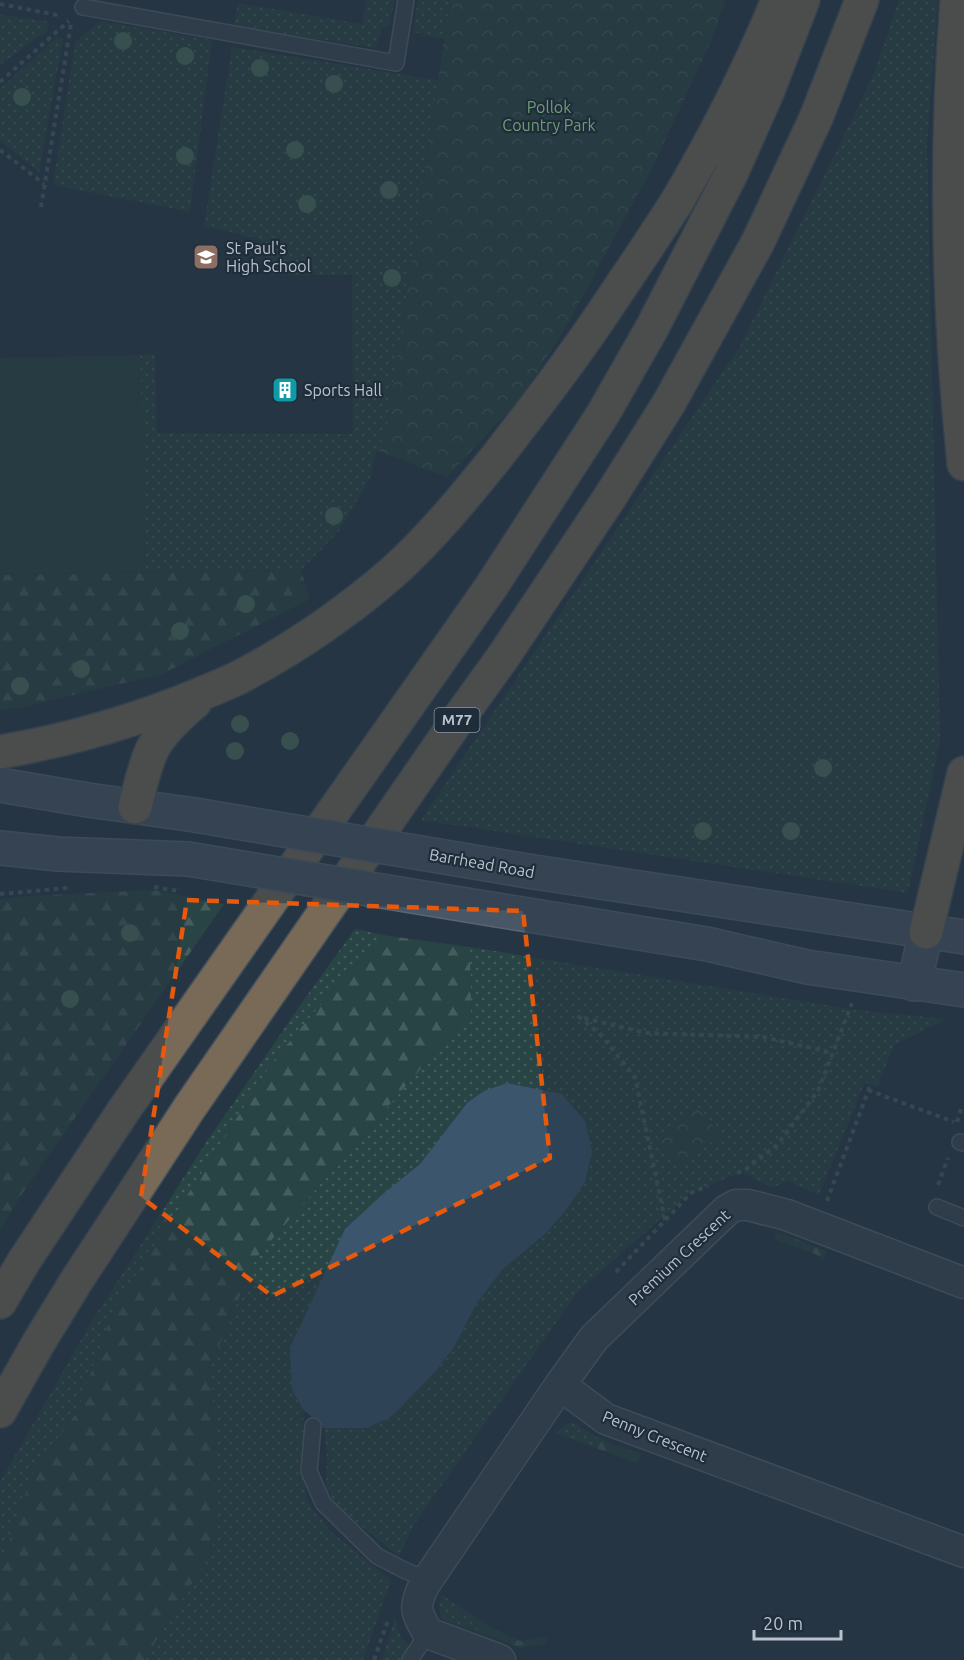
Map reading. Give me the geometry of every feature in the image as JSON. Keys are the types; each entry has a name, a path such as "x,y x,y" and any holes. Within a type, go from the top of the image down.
{"highway":[{"path":"135,807 153,748 170,725 194,703 321,627 350,607 394,571 430,536 477,481 574,356 678,200 714,135 778,0"},
{"name":"M77","path":"0,1302 24,1261 124,1110 491,587 603,414 652,328 731,174 767,93 803,0"},
{"name":"M77","path":"0,1411 75,1283 183,1117 503,657 604,506 669,403 763,232 816,118 862,0"},
{"path":"957,0 950,228 956,372 964,464"},
{"path":"0,752 76,737 165,708 237,678"},
{"path":"926,932 964,772"}],"main road":[{"name":"Barrhead Road","path":"0,785 534,872 964,937"},
{"path":"135,807 152,857"},
{"path":"0,848 58,854 188,859 707,944 807,967 964,990"},
{"path":"914,984 926,932"}],"street":[{"name":"Premium Crescent","path":"560,1385 594,1338 736,1204 787,1215 964,1283"},
{"name":"Penny Crescent","path":"560,1385 606,1419 964,1552"},
{"path":"500,1660 428,1633 417,1614 417,1600 428,1580 560,1385"}],"lane":[{"path":"78,12 396,63 406,0"},
{"path":"937,1208 964,1218"},
{"path":"313,1426 309,1471 323,1503 377,1556 428,1580"},
{"path":"410,1660 428,1633"}],"path":[{"path":"0,4 78,12"},
{"path":"0,82 78,12"},
{"path":"41,207 78,12"},
{"path":"0,150 44,184"},
{"path":"665,1221 635,1077 600,1034 579,1017 647,1033 763,1037 833,1053"},
{"path":"818,1227 869,1088 957,1123"},
{"path":"938,1186 958,1142 957,1123 961,1109 964,1107"}],"highlighted area":[{"path":"187,900 523,911 550,1158 272,1296 141,1197"}],"green space":[{"path":"367,0 394,0 390,25 382,28 376,48 234,26 238,3 362,24"},
{"path":"418,0 450,0 444,39 413,32"},
{"name":"Pollok Country Park","path":"450,0 725,0 711,42 652,168 569,322 520,399 447,477 376,450 386,434"},
{"path":"899,0 938,0 927,143 940,740 908,893 421,820 740,346 872,78"},
{"path":"0,15 48,21 48,30 0,65"},
{"path":"99,21 212,40 190,212 53,185 75,42"},
{"path":"57,37 63,39 39,172 0,141 0,89"},
{"path":"232,47 438,80 386,434 376,450 370,479 339,531 301,570 145,572 140,355 155,354 157,433 353,434 352,275 273,275 259,239 204,226"},
{"path":"140,355 145,572 0,575 0,358"},
{"path":"301,570 310,599 162,674 24,707 0,710 0,575"},
{"path":"154,890 224,904 22,1194 0,1230 0,899"},
{"path":"355,929 389,936 349,971 274,1060 113,1311 77,1412 31,1476 0,1569 0,1482 90,1324 207,1141"},
{"path":"389,936 470,947 471,1011 256,1258 211,1364 218,1519 211,1553 144,1660 0,1660 0,1569 31,1476 77,1412 113,1311 274,1060 349,971"},
{"path":"470,947 850,1009 946,1019 894,1045 877,1087 865,1082 819,1195 787,1181 772,1188 742,1172 691,1193 577,1293 415,1523 399,1556 337,1507 326,1487 327,1460 324,1428 367,1428 434,1373 454,1347 477,1303 502,1270 545,1234 467,1103 420,1164 384,1193 292,1390 303,1409 306,1500 330,1531 391,1580 363,1660 144,1660 211,1553 218,1519 211,1364 256,1258 471,1011"},
{"path":"700,1107 720,1136 677,1166 657,1136"},
{"path":"777,1232 827,1251 823,1261 817,1255 774,1239"},
{"path":"570,1422 601,1439 593,1447 555,1433"},
{"path":"601,1439 641,1454 637,1463 593,1447"},
{"path":"442,1595 458,1605 457,1610 477,1625 477,1632 443,1620 439,1608"},
{"path":"458,1605 487,1625 520,1641 547,1637 545,1644 520,1648 477,1632 477,1625 457,1610"},
{"path":"395,1618 401,1638 411,1647 402,1660 382,1660"}],"water":[{"path":"507,1083 562,1094 585,1121 592,1151 585,1182 566,1210 545,1234 502,1270 477,1303 454,1347 434,1373 392,1416 367,1428 324,1428 303,1409 292,1390 290,1348 345,1229 420,1164 467,1103 484,1091"}],"place":[{"name":"St Paul's High School","path":"206,257"},
{"name":"Sports Hall","path":"285,390"}]}
